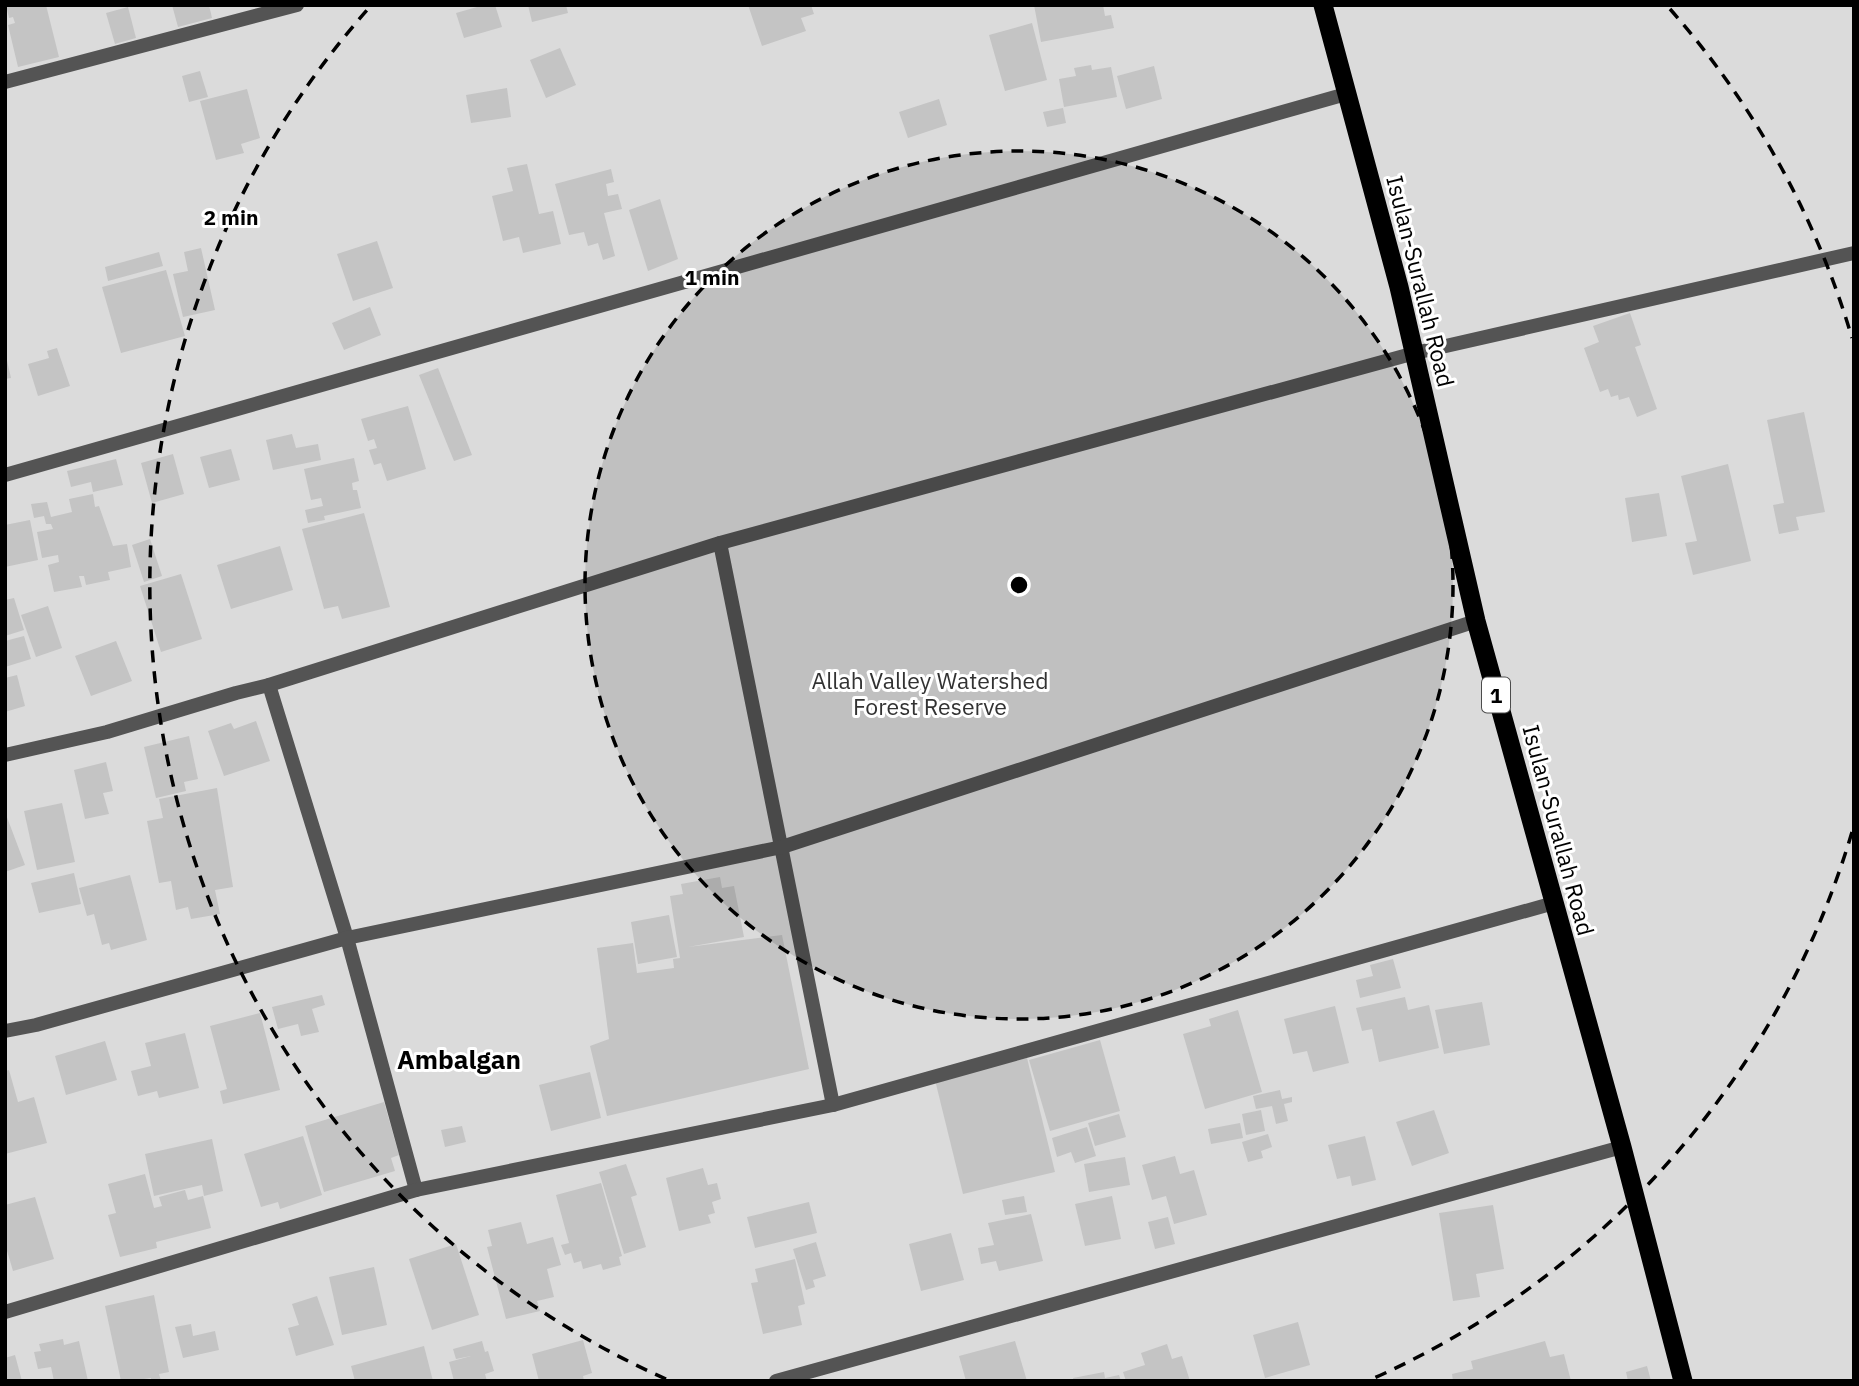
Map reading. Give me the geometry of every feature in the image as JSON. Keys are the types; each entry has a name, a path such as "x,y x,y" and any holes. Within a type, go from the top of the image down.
{"highway":[{"name":"Isulan-Surallah Road","path":"1323,5 1399,287 1476,621 1622,1147 1683,1381"}],"street":[{"path":"5,82 297,5"},
{"path":"5,475 1346,94"},
{"path":"5,755 107,732 269,685 720,543 1415,353 1854,253"},
{"path":"720,543 833,1105"},
{"path":"5,1031 347,938 782,847 1476,621"},
{"path":"269,685 347,938 416,1189"},
{"path":"5,1312 416,1189 833,1105 1554,903"},
{"path":"776,1381 1622,1147"}],"green space":[{"name":"Allah Valley Watershed Forest Reserve","path":"5,5 1854,5 1854,1381 5,1381"}],"building":[{"path":"6,5 46,5 59,57 18,67 8,25 15,23 13,17 9,18"},
{"path":"172,5 209,5 212,18 178,27"},
{"path":"484,5 495,5 502,27 464,38 456,13"},
{"path":"528,5 566,5 568,13 532,22"},
{"path":"748,5 811,5 814,14 801,18 806,31 762,46"},
{"path":"1034,5 1103,5 1105,16 1111,15 1114,28 1041,42"},
{"path":"128,7 136,38 115,44 106,13"},
{"path":"1032,23 1047,80 1005,91 989,35"},
{"path":"560,48 576,85 546,98 530,60"},
{"path":"1091,65 1092,70 1111,67 1117,97 1064,107 1059,79 1076,76 1074,68"},
{"path":"1154,66 1162,99 1126,109 1117,76"},
{"path":"200,71 208,97 189,102 182,76"},
{"path":"507,88 511,117 471,123 466,95"},
{"path":"247,89 260,138 241,144 244,153 216,160 200,101"},
{"path":"939,99 947,125 908,138 899,112"},
{"path":"1063,108 1066,123 1047,127 1043,112"},
{"path":"527,164 539,214 553,211 561,244 523,253 519,237 503,241 492,196 513,191 507,168"},
{"path":"611,169 614,182 606,184 608,196 618,194 622,209 604,213 615,256 603,260 598,243 588,246 584,232 569,235 555,184"},
{"path":"660,199 678,259 648,271 629,210"},
{"path":"377,241 393,288 353,301 337,254"},
{"path":"201,248 215,310 183,317 173,274 188,271 184,252"},
{"path":"159,252 163,266 108,281 105,267"},
{"path":"166,270 185,336 121,353 102,287"},
{"path":"370,307 381,335 344,350 332,323"},
{"path":"1630,313 1641,345 1635,347 1657,409 1637,417 1629,397 1619,400 1618,395 1611,397 1608,389 1600,392 1584,348 1599,342 1593,326"},
{"path":"57,348 70,386 38,396 28,364 49,358 47,351"},
{"path":"5,357 11,378 5,379"},
{"path":"438,368 472,455 454,461 419,375"},
{"path":"408,406 426,469 387,481 381,463 374,465 369,450 377,448 374,439 368,441 361,419"},
{"path":"1804,412 1825,512 1796,517 1799,530 1779,534 1773,505 1784,503 1767,420"},
{"path":"292,434 296,448 318,444 321,460 273,470 266,440"},
{"path":"231,449 240,480 209,488 200,457"},
{"path":"173,454 184,494 152,503 141,463"},
{"path":"354,458 359,481 352,483 353,490 357,490 361,508 324,516 325,520 308,523 305,510 323,506 321,498 311,500 304,469"},
{"path":"116,459 123,485 93,492 91,482 71,487 67,471"},
{"path":"1728,464 1751,561 1693,575 1685,543 1697,541 1681,476"},
{"path":"1659,493 1667,536 1632,542 1625,498"},
{"path":"93,494 95,507 99,506 113,546 127,544 131,567 108,572 110,580 86,585 84,576 79,576 82,587 54,592 48,565 59,562 58,555 42,558 37,532 53,529 51,524 46,524 44,516 34,518 31,504 47,502 51,517 72,512 69,499"},
{"path":"364,513 390,607 342,619 338,606 324,609 302,529"},
{"path":"30,520 38,560 5,567 5,525"},
{"path":"150,539 162,576 144,582 132,545"},
{"path":"280,546 293,590 231,609 217,565"},
{"path":"181,574 202,639 161,652 140,586"},
{"path":"14,598 24,630 5,636 5,600"},
{"path":"48,606 62,648 36,657 21,615"},
{"path":"24,636 31,659 5,667 5,641"},
{"path":"116,641 132,681 91,696 75,656"},
{"path":"17,675 25,706 5,712 5,678"},
{"path":"256,721 270,761 224,776 208,731 231,723 234,729"},
{"path":"189,736 198,779 184,782 186,791 156,798 144,747"},
{"path":"106,762 113,791 103,793 109,814 85,819 74,770"},
{"path":"217,788 233,887 215,890 220,914 191,919 188,907 176,910 171,881 159,883 147,821 163,818 159,799"},
{"path":"62,803 75,862 37,870 24,811"},
{"path":"5,812 25,865 5,872"},
{"path":"74,873 81,904 39,913 31,883"},
{"path":"130,875 147,940 111,950 109,943 102,945 94,914 87,916 79,888"},
{"path":"720,877 722,888 734,886 744,937 688,947 782,935 809,1069 607,1116 590,1046 609,1039 597,948 633,943 637,973 674,968 673,959 680,958 670,896 683,894 681,884"},
{"path":"669,915 677,957 638,964 631,922"},
{"path":"1393,959 1401,988 1360,998 1356,980 1373,976 1370,965"},
{"path":"322,995 325,1005 312,1009 319,1032 301,1036 298,1024 278,1029 272,1007"},
{"path":"1405,997 1408,1010 1429,1005 1439,1048 1379,1062 1372,1029 1362,1031 1356,1008"},
{"path":"1482,1002 1490,1045 1444,1054 1435,1010"},
{"path":"1335,1006 1349,1063 1313,1072 1307,1051 1293,1054 1284,1019"},
{"path":"1238,1010 1262,1092 1205,1109 1183,1034 1211,1026 1209,1019"},
{"path":"260,1013 280,1090 223,1104 220,1091 227,1089 210,1026"},
{"path":"185,1033 199,1088 159,1098 157,1091 138,1096 131,1071 151,1066 145,1043"},
{"path":"1100,1040 1120,1111 1050,1131 1029,1060"},
{"path":"105,1041 117,1080 66,1095 55,1056"},
{"path":"1027,1058 1055,1172 963,1194 935,1080"},
{"path":"9,1070 18,1102 34,1097 47,1143 5,1154 5,1071"},
{"path":"590,1072 601,1118 551,1131 539,1085"},
{"path":"1280,1090 1282,1099 1292,1097 1292,1102 1284,1104 1288,1121 1276,1124 1272,1106 1256,1109 1253,1096"},
{"path":"384,1102 399,1155 391,1158 395,1171 324,1192 305,1126"},
{"path":"1261,1110 1265,1131 1246,1135 1242,1114"},
{"path":"1434,1110 1449,1153 1412,1166 1396,1122"},
{"path":"1119,1114 1126,1137 1095,1146 1088,1123"},
{"path":"1240,1123 1243,1138 1211,1144 1208,1129"},
{"path":"462,1126 466,1142 445,1147 441,1130"},
{"path":"1087,1127 1096,1156 1075,1163 1071,1152 1057,1157 1052,1138"},
{"path":"1268,1134 1272,1147 1261,1151 1263,1158 1248,1162 1242,1142"},
{"path":"303,1136 322,1195 280,1209 278,1202 261,1207 244,1154"},
{"path":"1365,1136 1376,1180 1352,1186 1350,1176 1337,1179 1328,1145"},
{"path":"212,1139 223,1191 204,1196 202,1185 154,1196 145,1154"},
{"path":"1175,1156 1180,1174 1194,1170 1207,1215 1174,1224 1166,1196 1152,1200 1142,1165"},
{"path":"1125,1157 1130,1185 1089,1192 1084,1164"},
{"path":"626,1164 637,1195 631,1197 646,1247 624,1254 599,1172"},
{"path":"703,1168 708,1185 717,1183 721,1199 712,1202 715,1213 708,1215 711,1223 679,1231 666,1178"},
{"path":"145,1174 154,1208 162,1206 159,1197 185,1190 188,1200 203,1196 211,1228 156,1242 157,1248 120,1257 108,1215 116,1213 108,1184"},
{"path":"601,1183 622,1256 619,1257 621,1265 603,1270 601,1264 583,1269 581,1261 574,1263 571,1253 565,1255 561,1245 569,1243 556,1195"},
{"path":"1024,1196 1027,1212 1005,1215 1002,1200"},
{"path":"1112,1196 1121,1239 1085,1246 1075,1204"},
{"path":"35,1197 54,1259 13,1271 5,1244 5,1205"},
{"path":"809,1202 817,1233 755,1248 747,1217"},
{"path":"1493,1205 1504,1269 1476,1274 1480,1297 1453,1301 1439,1213"},
{"path":"1031,1214 1043,1261 999,1271 996,1261 981,1264 978,1248 994,1245 988,1223"},
{"path":"1168,1217 1175,1244 1155,1249 1148,1222"},
{"path":"521,1222 527,1244 553,1237 561,1265 547,1269 554,1297 537,1301 540,1311 506,1319 487,1247 492,1246 488,1230"},
{"path":"951,1233 964,1280 921,1291 909,1244"},
{"path":"816,1242 826,1276 813,1280 815,1287 806,1290 793,1249"},
{"path":"456,1244 479,1315 432,1330 409,1259"},
{"path":"795,1259 805,1304 798,1306 802,1325 763,1334 751,1283 758,1282 755,1269"},
{"path":"374,1267 387,1325 342,1335 329,1277"},
{"path":"154,1295 169,1372 159,1374 161,1381 151,1381 151,1378 144,1381 121,1381 105,1306"},
{"path":"317,1296 334,1345 296,1356 288,1328 299,1325 292,1304"},
{"path":"1298,1322 1310,1365 1265,1378 1253,1335"},
{"path":"191,1324 193,1336 215,1331 219,1350 183,1358 175,1327"},
{"path":"63,1339 64,1345 79,1341 88,1381 54,1381 51,1367 38,1369 34,1352 41,1351 39,1344"},
{"path":"583,1340 592,1373 583,1376 584,1381 539,1381 532,1354"},
{"path":"482,1341 494,1371 485,1374 487,1381 454,1381 449,1362 471,1356 456,1359 453,1349"},
{"path":"1015,1341 1027,1381 966,1381 959,1356"},
{"path":"1545,1341 1550,1357 1564,1354 1571,1381 1453,1381 1452,1374 1473,1369 1471,1361"},
{"path":"1167,1344 1172,1359 1182,1356 1190,1381 1126,1381 1123,1372 1145,1365 1141,1353"},
{"path":"424,1346 433,1381 355,1381 351,1366"},
{"path":"15,1355 22,1381 5,1381 5,1358"},
{"path":"1647,1366 1651,1381 1628,1381 1626,1372"},
{"path":"1104,1372 1105,1378 1119,1375 1121,1381 1074,1381 1073,1378"}],"district":[{"name":"Ambalgan","path":"459,1059"}]}
